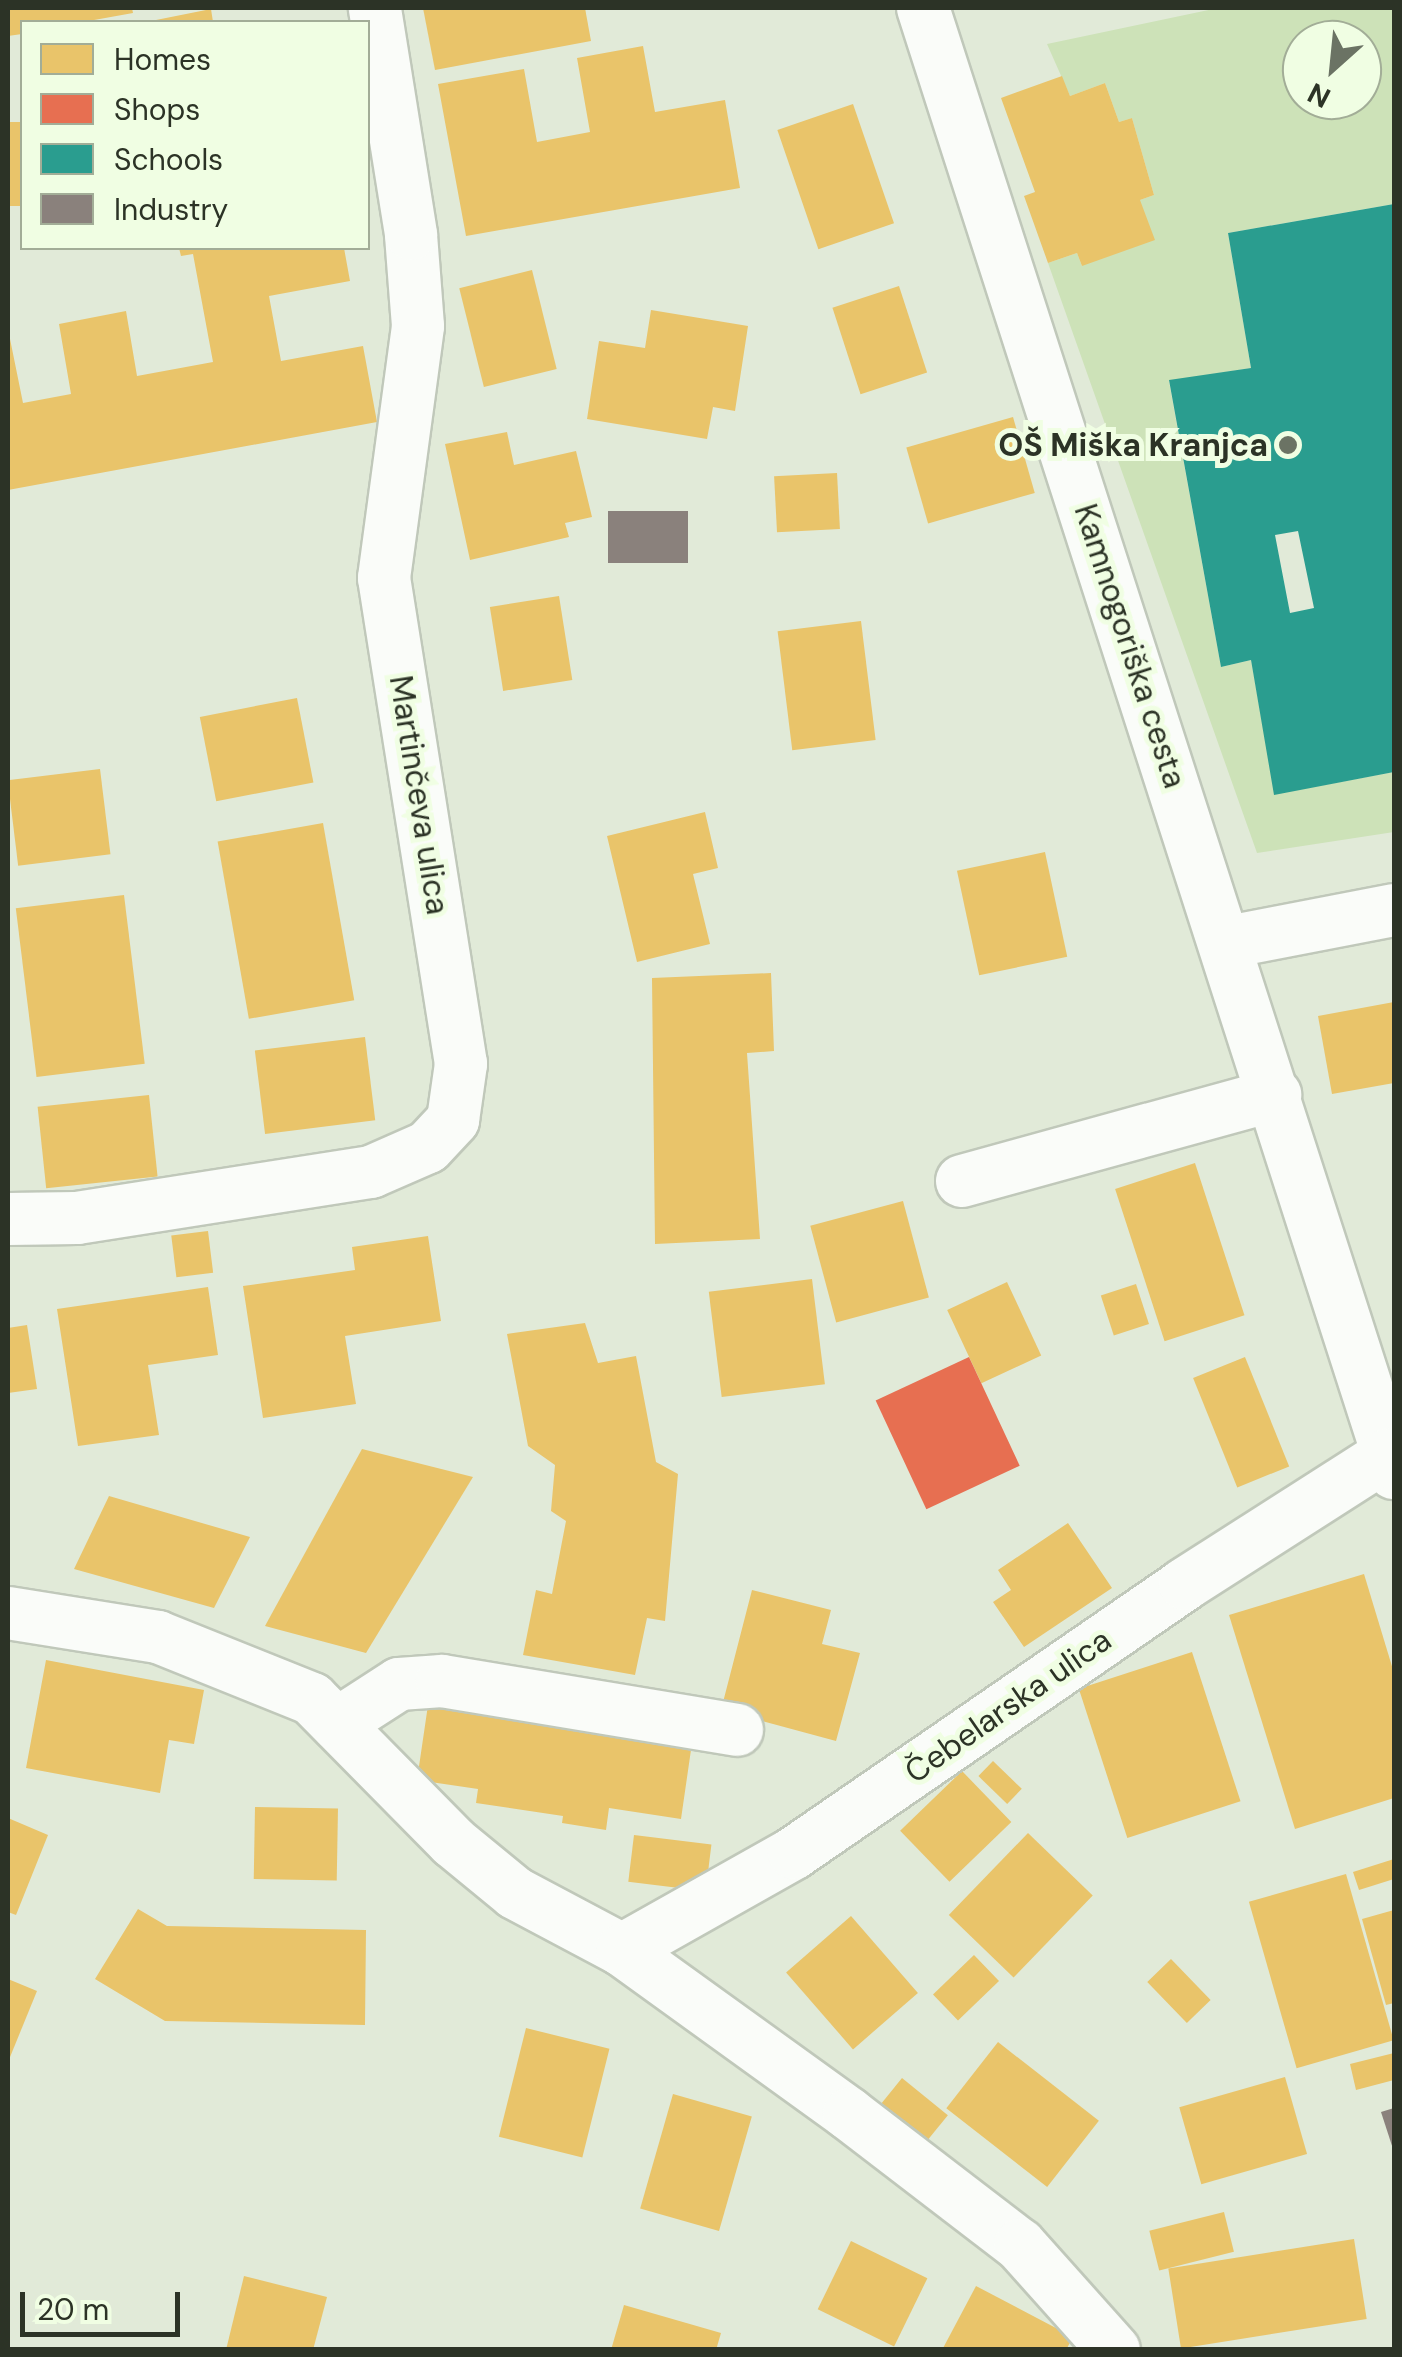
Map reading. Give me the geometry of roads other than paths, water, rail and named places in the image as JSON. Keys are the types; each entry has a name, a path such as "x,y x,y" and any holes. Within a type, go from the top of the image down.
{"street":[{"name":"Martinčeva ulica","path":"8,1218 77,1218 371,1172 428,1147 453,1120 461,1064 384,578 418,326 412,234 376,8"},
{"name":"Kamnogoriška cesta","path":"925,8 1228,942 1391,1464"},
{"path":"1228,942 1394,910"},
{"path":"962,1181 1275,1095"},
{"name":"Čebelarska ulica","path":"622,1950 794,1853 1185,1584 1391,1464"},
{"path":"8,1613 158,1637 312,1698 516,1893 622,1950 1020,2245 1114,2350"},
{"path":"337,1724 399,1684 442,1681 738,1730"}],"place":[{"name":"OŠ Miška Kranjca","path":"1288,445"}]}
